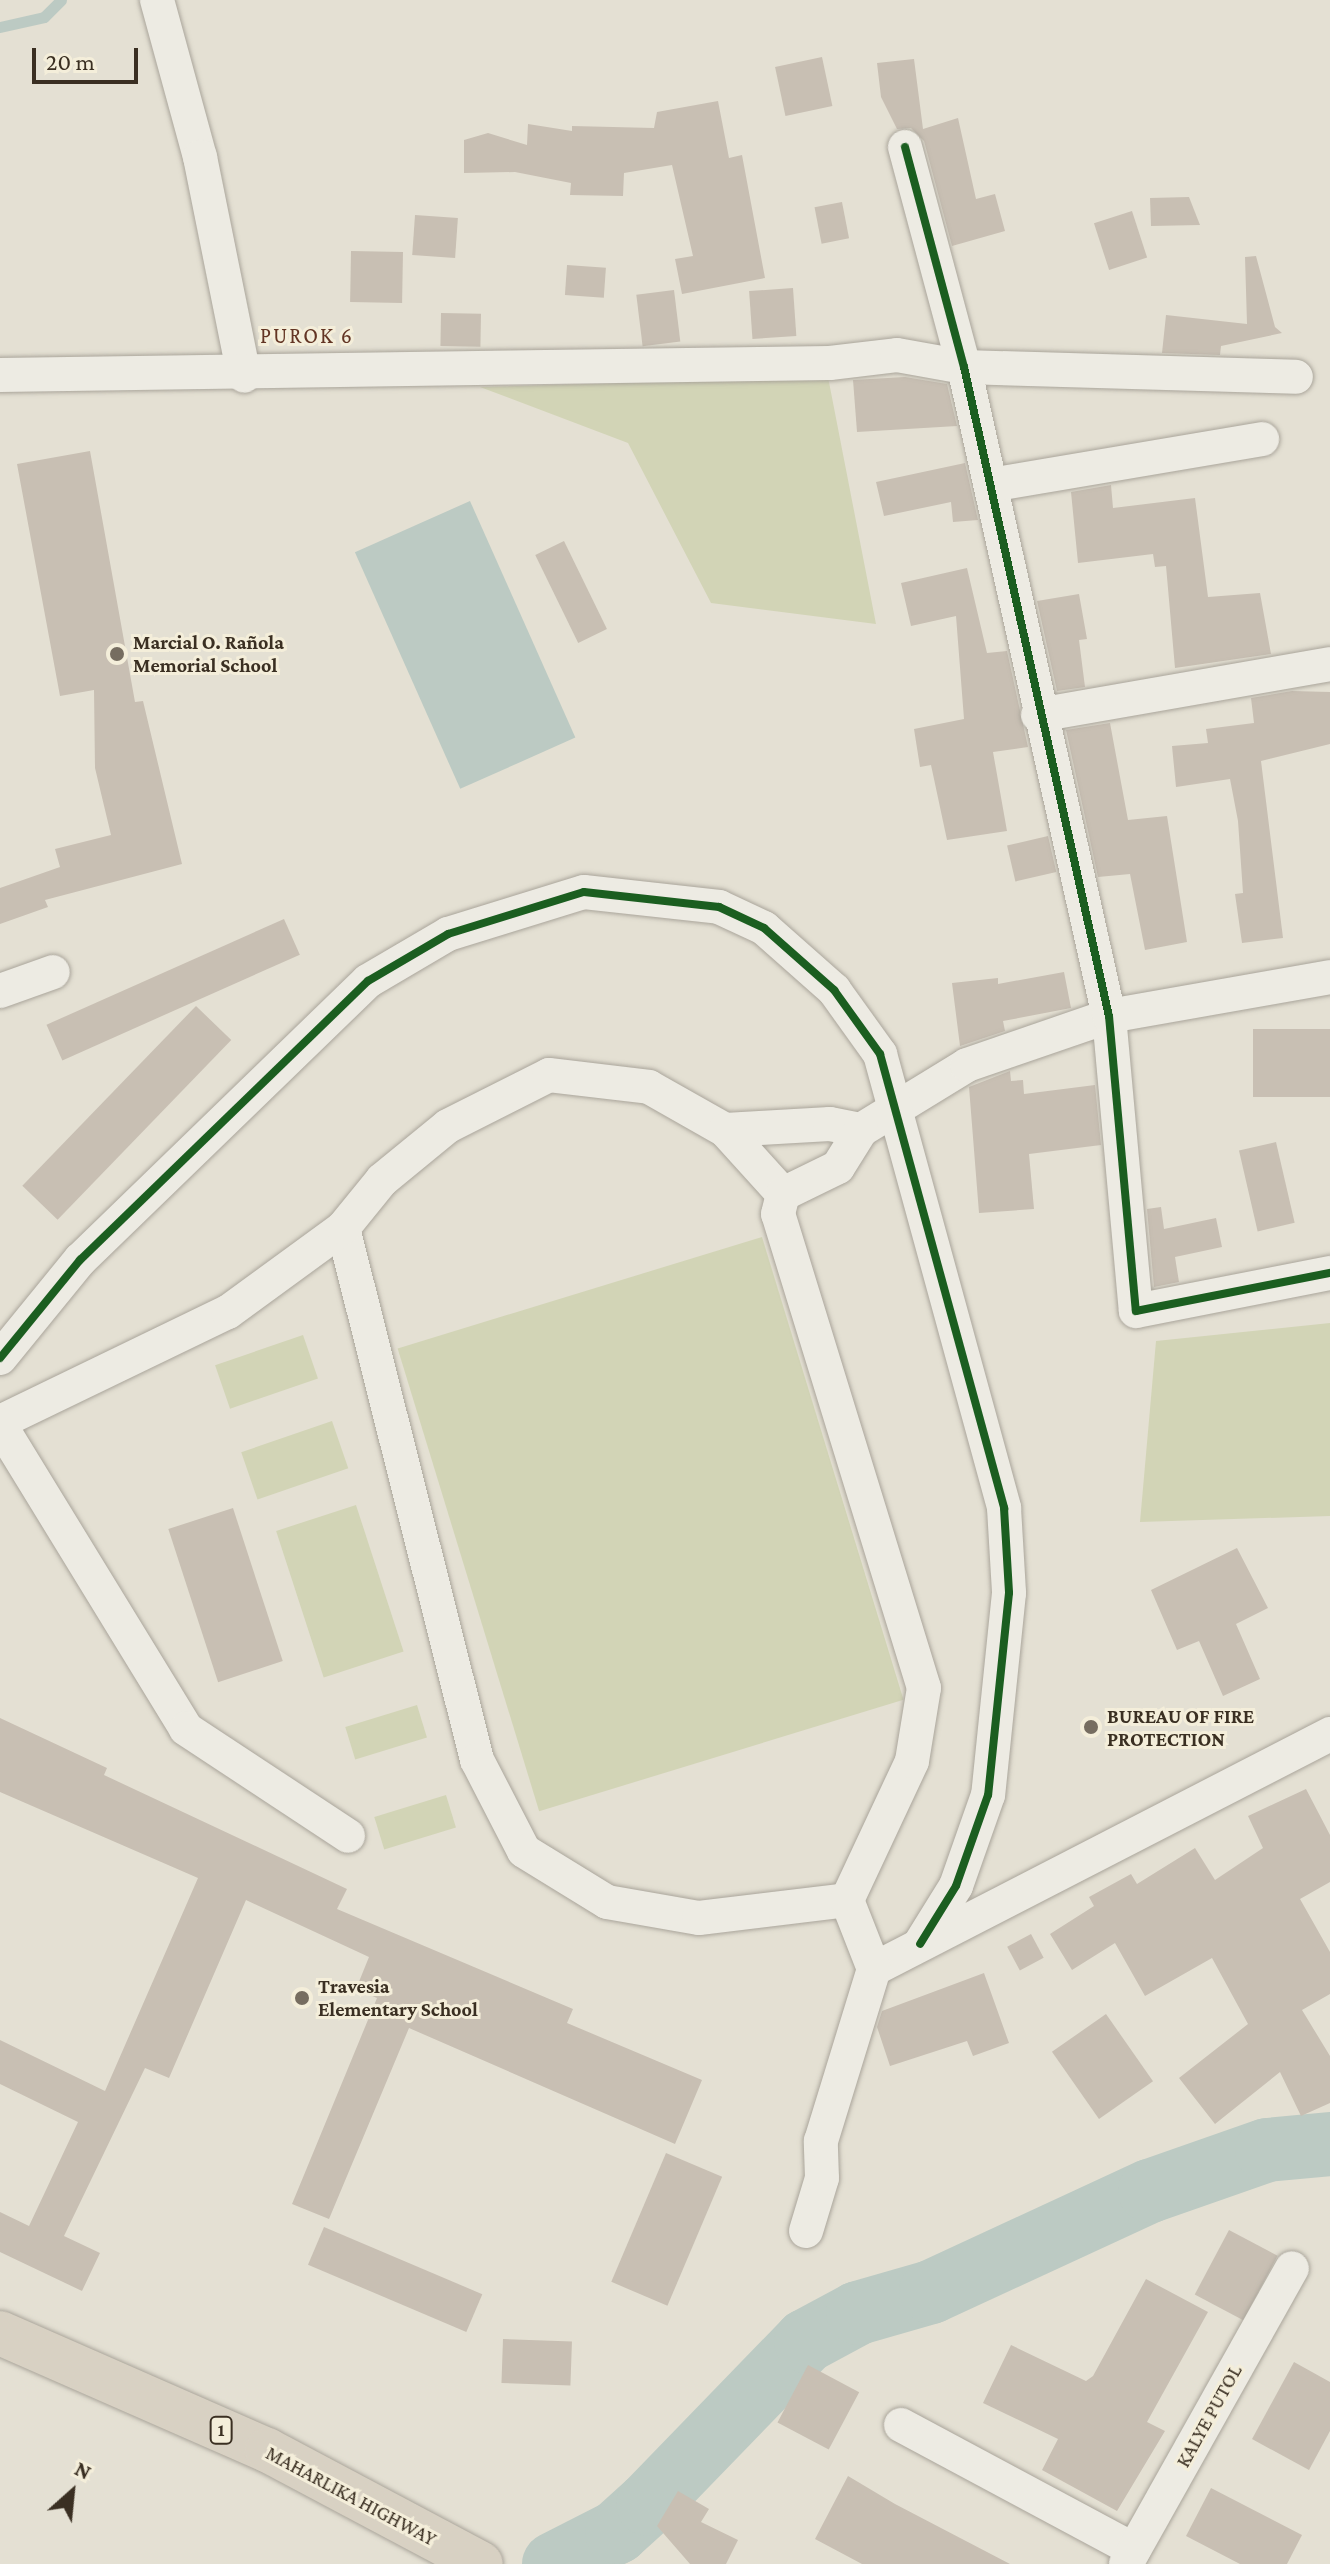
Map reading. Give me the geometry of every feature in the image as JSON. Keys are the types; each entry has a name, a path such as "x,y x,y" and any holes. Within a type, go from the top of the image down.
{"highway":[{"name":"MAHARLIKA HIGHWAY","path":"0,2333 267,2450 481,2564"}],"street":[{"path":"157,0 200,157 244,376"},
{"path":"905,147 964,367 1038,715 1109,1016 1136,1311 1330,1273"},
{"path":"0,375 244,376 830,363 897,355 964,367 1296,377"},
{"path":"991,485 1262,439"},
{"path":"1038,715 1330,664"},
{"path":"0,1358 80,1260 368,981 448,934 537,903 584,892 671,898 719,907 764,928 801,955 866,1030 897,1110 1004,1508 1009,1593 988,1795 956,1886 920,1944"},
{"path":"0,991 53,972"},
{"path":"806,2231 822,2178 821,2141 874,1969 847,1900 912,1761 924,1688 787,1253 778,1214 783,1194 838,1167 861,1130 967,1065 1109,1016 1330,977"},
{"path":"348,1836 186,1729 0,1423 228,1312 343,1228 382,1180 448,1126 549,1075 649,1087 725,1130 783,1194"},
{"path":"725,1130 830,1124 861,1130"},
{"path":"343,1228 477,1760 524,1851 607,1902 699,1918 847,1900"},
{"path":"874,1969 1330,1734"},
{"name":"KALYE PUTOL","path":"1130,2557 1292,2268"},
{"path":"901,2425 1130,2557"}],"green space":[{"path":"828,377 876,624 711,603 628,443 480,387"},
{"path":"762,1237 904,1700 539,1811 398,1348"},
{"path":"1330,1323 1330,1516 1140,1522 1156,1341"},
{"path":"303,1335 318,1378 230,1409 215,1365"},
{"path":"332,1421 348,1468 258,1500 241,1452"},
{"path":"356,1505 404,1651 324,1677 276,1531"},
{"path":"417,1705 427,1738 355,1759 345,1727"},
{"path":"446,1795 456,1828 384,1849 374,1817"}],"shaded area":[{"path":"470,501 575,738 460,789 355,552"}],"building":[{"path":"822,57 832,106 785,116 775,67"},
{"path":"914,59 923,129 958,118 976,199 995,194 1005,231 952,246 924,141 911,128 897,129 881,97 877,63"},
{"path":"718,101 729,158 742,155 765,278 682,294 675,259 693,256 672,165 624,173 623,196 570,195 571,183 515,172 464,173 464,140 488,133 527,145 528,124 572,131 572,126 654,128 657,112"},
{"path":"1189,197 1200,225 1151,226 1150,198"},
{"path":"842,202 849,238 822,244 815,207"},
{"path":"1132,211 1147,258 1109,270 1094,223"},
{"path":"415,215 458,218 455,258 412,255"},
{"path":"351,251 403,252 402,303 350,302"},
{"path":"1256,256 1275,327 1282,333 1221,346 1220,355 1162,353 1166,315 1247,324 1245,257"},
{"path":"567,265 606,268 604,298 565,295"},
{"path":"793,288 796,336 752,339 749,291"},
{"path":"674,290 680,342 643,346 636,295"},
{"path":"441,313 481,314 480,347 440,346"},
{"path":"905,377 947,384 957,426 857,432 853,380"},
{"path":"90,451 135,702 143,701 182,864 45,900 48,907 0,924 0,888 60,867 55,849 111,835 95,768 94,690 60,696 17,464"},
{"path":"965,463 978,520 953,522 951,502 884,516 876,482"},
{"path":"1111,485 1113,508 1195,498 1208,597 1260,593 1271,654 1175,668 1166,566 1155,567 1153,554 1078,563 1071,492"},
{"path":"564,541 607,629 578,643 535,555"},
{"path":"967,568 987,653 1007,651 1028,747 993,752 1007,831 947,840 931,765 920,767 914,729 964,719 956,616 911,626 901,583"},
{"path":"1079,594 1087,639 1079,640 1085,687 1057,691 1037,601"},
{"path":"1292,691 1330,692 1330,744 1261,761 1283,938 1242,943 1235,894 1243,893 1238,821 1230,779 1176,787 1172,746 1208,743 1206,729 1254,723 1251,698"},
{"path":"1110,723 1128,820 1167,816 1187,942 1145,950 1130,874 1098,877 1066,730"},
{"path":"1048,836 1056,872 1015,881 1007,845"},
{"path":"284,919 300,955 62,1060 46,1025"},
{"path":"1064,972 1071,1008 1003,1021 1005,1031 960,1046 952,983 998,978 998,984"},
{"path":"196,1006 231,1040 58,1220 22,1186"},
{"path":"1253,1029 1330,1029 1330,1097 1253,1097"},
{"path":"1010,1071 1011,1081 1023,1080 1024,1094 1095,1085 1101,1145 1029,1154 1034,1209 979,1213 969,1087"},
{"path":"1276,1142 1295,1223 1258,1231 1239,1151"},
{"path":"1161,1207 1164,1229 1216,1218 1222,1247 1175,1257 1179,1282 1154,1287 1147,1209"},
{"path":"233,1508 283,1661 218,1682 168,1529"},
{"path":"1237,1548 1268,1608 1236,1624 1260,1679 1223,1696 1199,1641 1177,1650 1151,1590"},
{"path":"0,1718 107,1768 104,1775 347,1889 337,1909 573,2009 567,2023 702,2080 675,2144 409,2028 329,2219 292,2204 377,1998 356,1989 369,1957 246,1900 169,2078 145,2068 64,2236 100,2253 82,2291 0,2252 0,2212 29,2226 78,2122 0,2084 0,2040 105,2091 198,1878 0,1792"},
{"path":"1306,1789 1330,1835 1330,1882 1300,1899 1330,1952 1330,1994 1302,2010 1330,2056 1330,2103 1301,2116 1280,2072 1215,2124 1179,2078 1248,2024 1212,1958 1145,1996 1115,1943 1072,1970 1050,1934 1094,1906 1089,1897 1131,1874 1137,1884 1195,1848 1215,1880 1263,1848 1248,1816"},
{"path":"1031,1934 1044,1958 1020,1971 1007,1947"},
{"path":"984,1973 1009,2043 973,2056 967,2041 890,2066 877,2027 882,2011"},
{"path":"1106,2014 1153,2081 1099,2119 1052,2052"},
{"path":"666,2153 722,2177 667,2306 611,2282"},
{"path":"324,2227 482,2294 466,2332 308,2265"},
{"path":"1229,2230 1278,2256 1243,2320 1195,2294"},
{"path":"1146,2279 1208,2312 1147,2422 1165,2431 1117,2511 1042,2470 1058,2439 983,2403 1011,2345 1086,2381 1093,2376"},
{"path":"503,2339 572,2341 570,2385 501,2383"},
{"path":"1294,2362 1330,2382 1330,2431 1309,2470 1252,2439"},
{"path":"808,2365 859,2392 829,2450 777,2422"},
{"path":"848,2476 1010,2564 862,2564 815,2539"},
{"path":"1211,2488 1302,2535 1287,2564 1240,2564 1186,2536"},
{"path":"678,2491 709,2509 701,2522 738,2540 726,2564 690,2564 657,2526"}],"waterway":[{"path":"0,27 44,17 61,0"},
{"path":"554,2564 617,2532 806,2341 858,2313 931,2292 1150,2191 1267,2150 1330,2144"}],"cycle path":[{"path":"905,147 964,367 1109,1016 1136,1311 1330,1273"},
{"path":"0,1358 80,1260 368,981 448,934 584,892 719,907 764,928 834,990 880,1054 1004,1508 1009,1593 988,1795 956,1886 920,1944"}],"place":[{"name":"Marcial O. Rañola Memorial School","path":"117,654"},
{"name":"BUREAU OF FIRE PROTECTION","path":"1091,1727"},
{"name":"Travesia Elementary School","path":"302,1998"}],"district":[{"name":"PUROK 6","path":"307,336"}]}
